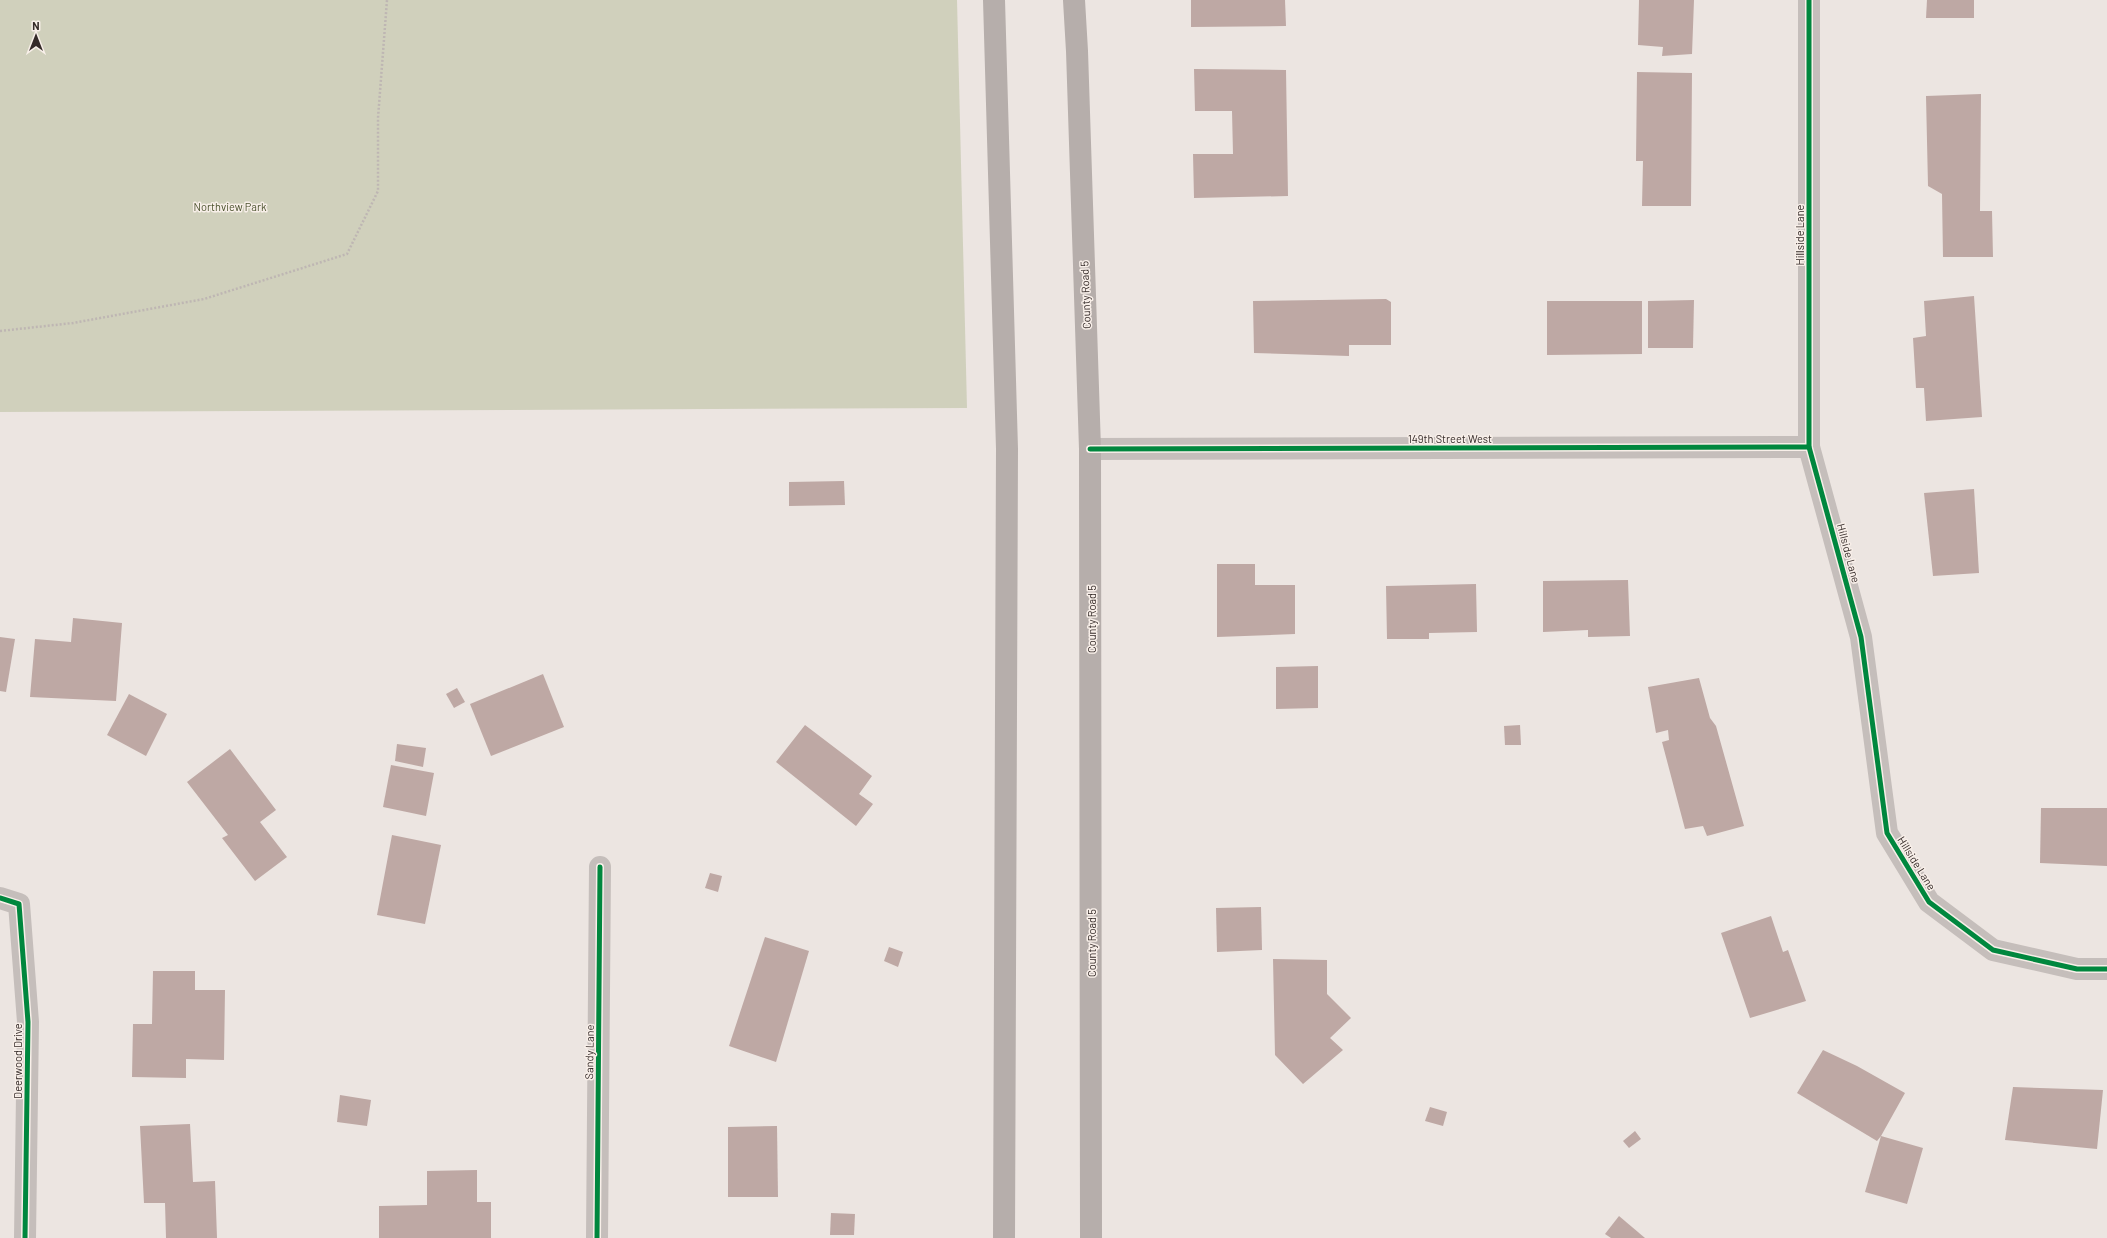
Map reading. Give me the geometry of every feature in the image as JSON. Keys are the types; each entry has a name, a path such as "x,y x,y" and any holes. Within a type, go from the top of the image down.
{"main road":[{"path":"994,0 1006,449 1004,1238"},
{"name":"County Road 5","path":"1074,0 1078,59 1090,449 1091,1238"}],"street":[{"name":"Hillside Lane","path":"1809,0 1809,447 1862,637 1887,833 1929,902 1993,950 2077,969 2107,969"},
{"name":"149th Street West","path":"1090,449 1809,447"},
{"name":"Sandy Lane","path":"597,1238 600,867"},
{"name":"Deerwood Drive","path":"0,898 19,904 28,1022 25,1238"}],"path":[{"path":"0,331 73,322 204,299 347,254 378,191 378,118 387,0"}],"green space":[{"name":"Northview Park","path":"0,0 957,0 967,408 0,412"}],"building":[{"path":"1191,0 1285,0 1286,26 1191,27"},
{"path":"1639,0 1694,0 1692,54 1662,56 1663,47 1638,45"},
{"path":"1927,0 1974,0 1974,18 1926,18"},
{"path":"1194,69 1286,70 1288,196 1194,198 1193,154 1233,154 1232,111 1195,111"},
{"path":"1637,72 1692,73 1691,206 1642,206 1643,161 1636,161"},
{"path":"1981,94 1980,211 1992,211 1993,257 1943,257 1942,194 1928,186 1926,96"},
{"path":"1974,296 1982,417 1926,421 1924,388 1916,388 1913,338 1926,336 1924,301"},
{"path":"1386,299 1391,302 1391,345 1349,345 1349,356 1254,353 1253,301"},
{"path":"1694,300 1693,348 1648,348 1648,301"},
{"path":"1547,301 1642,301 1642,354 1547,355"},
{"path":"844,481 845,505 789,506 789,482"},
{"path":"1974,489 1979,573 1933,576 1924,493"},
{"path":"1217,564 1255,564 1255,585 1295,585 1295,634 1217,637"},
{"path":"1628,580 1630,636 1588,637 1588,630 1543,632 1543,581"},
{"path":"1476,584 1477,632 1429,633 1429,639 1387,639 1386,586"},
{"path":"73,618 122,623 116,701 30,697 35,639 71,642"},
{"path":"0,637 15,639 6,692 0,691"},
{"path":"1318,666 1318,708 1276,709 1276,667"},
{"path":"543,674 564,727 491,756 470,704"},
{"path":"1699,678 1710,718 1716,726 1744,826 1707,836 1703,826 1685,829 1662,742 1669,740 1668,730 1656,733 1648,687"},
{"path":"457,688 465,702 454,708 446,694"},
{"path":"129,694 167,714 146,756 107,735"},
{"path":"805,725 872,776 859,794 873,804 856,826 776,762"},
{"path":"1520,725 1521,745 1505,745 1504,726"},
{"path":"397,744 426,748 423,767 395,761"},
{"path":"230,749 276,810 260,822 287,857 255,881 222,838 228,835 187,782"},
{"path":"391,765 434,773 426,816 383,807"},
{"path":"2041,808 2107,808 2107,866 2040,863"},
{"path":"392,835 441,845 425,924 377,915"},
{"path":"710,873 722,876 718,892 705,888"},
{"path":"1261,907 1262,950 1217,952 1216,908"},
{"path":"1771,916 1783,952 1788,950 1806,1001 1750,1018 1721,933"},
{"path":"765,937 809,951 776,1062 729,1046"},
{"path":"889,947 903,952 898,967 884,961"},
{"path":"1273,959 1327,960 1327,994 1351,1018 1330,1038 1343,1050 1303,1084 1275,1055"},
{"path":"153,971 195,971 195,990 225,990 224,1060 186,1059 186,1078 132,1077 133,1024 152,1024"},
{"path":"1823,1050 1857,1066 1905,1093 1877,1141 1797,1093"},
{"path":"2013,1087 2103,1090 2097,1149 2005,1140"},
{"path":"340,1095 371,1100 367,1126 337,1122"},
{"path":"1430,1107 1447,1112 1443,1126 1425,1121"},
{"path":"190,1124 193,1182 215,1181 217,1238 166,1238 165,1203 144,1203 140,1126"},
{"path":"777,1126 778,1197 728,1197 728,1127"},
{"path":"1635,1131 1641,1139 1629,1148 1623,1141"},
{"path":"1881,1136 1923,1148 1907,1204 1865,1192"},
{"path":"477,1170 477,1202 491,1202 491,1238 379,1238 379,1206 427,1205 427,1171"},
{"path":"831,1213 855,1214 854,1235 830,1235"},
{"path":"1619,1216 1645,1238 1611,1238 1605,1234"}],"cycle path":[{"path":"1809,0 1809,447 1861,637 1887,833 1929,902 1993,950 2077,969 2107,969"},
{"path":"1090,449 1809,447"},
{"path":"597,1238 600,867"},
{"path":"0,898 19,904 28,1022 25,1238"}]}
